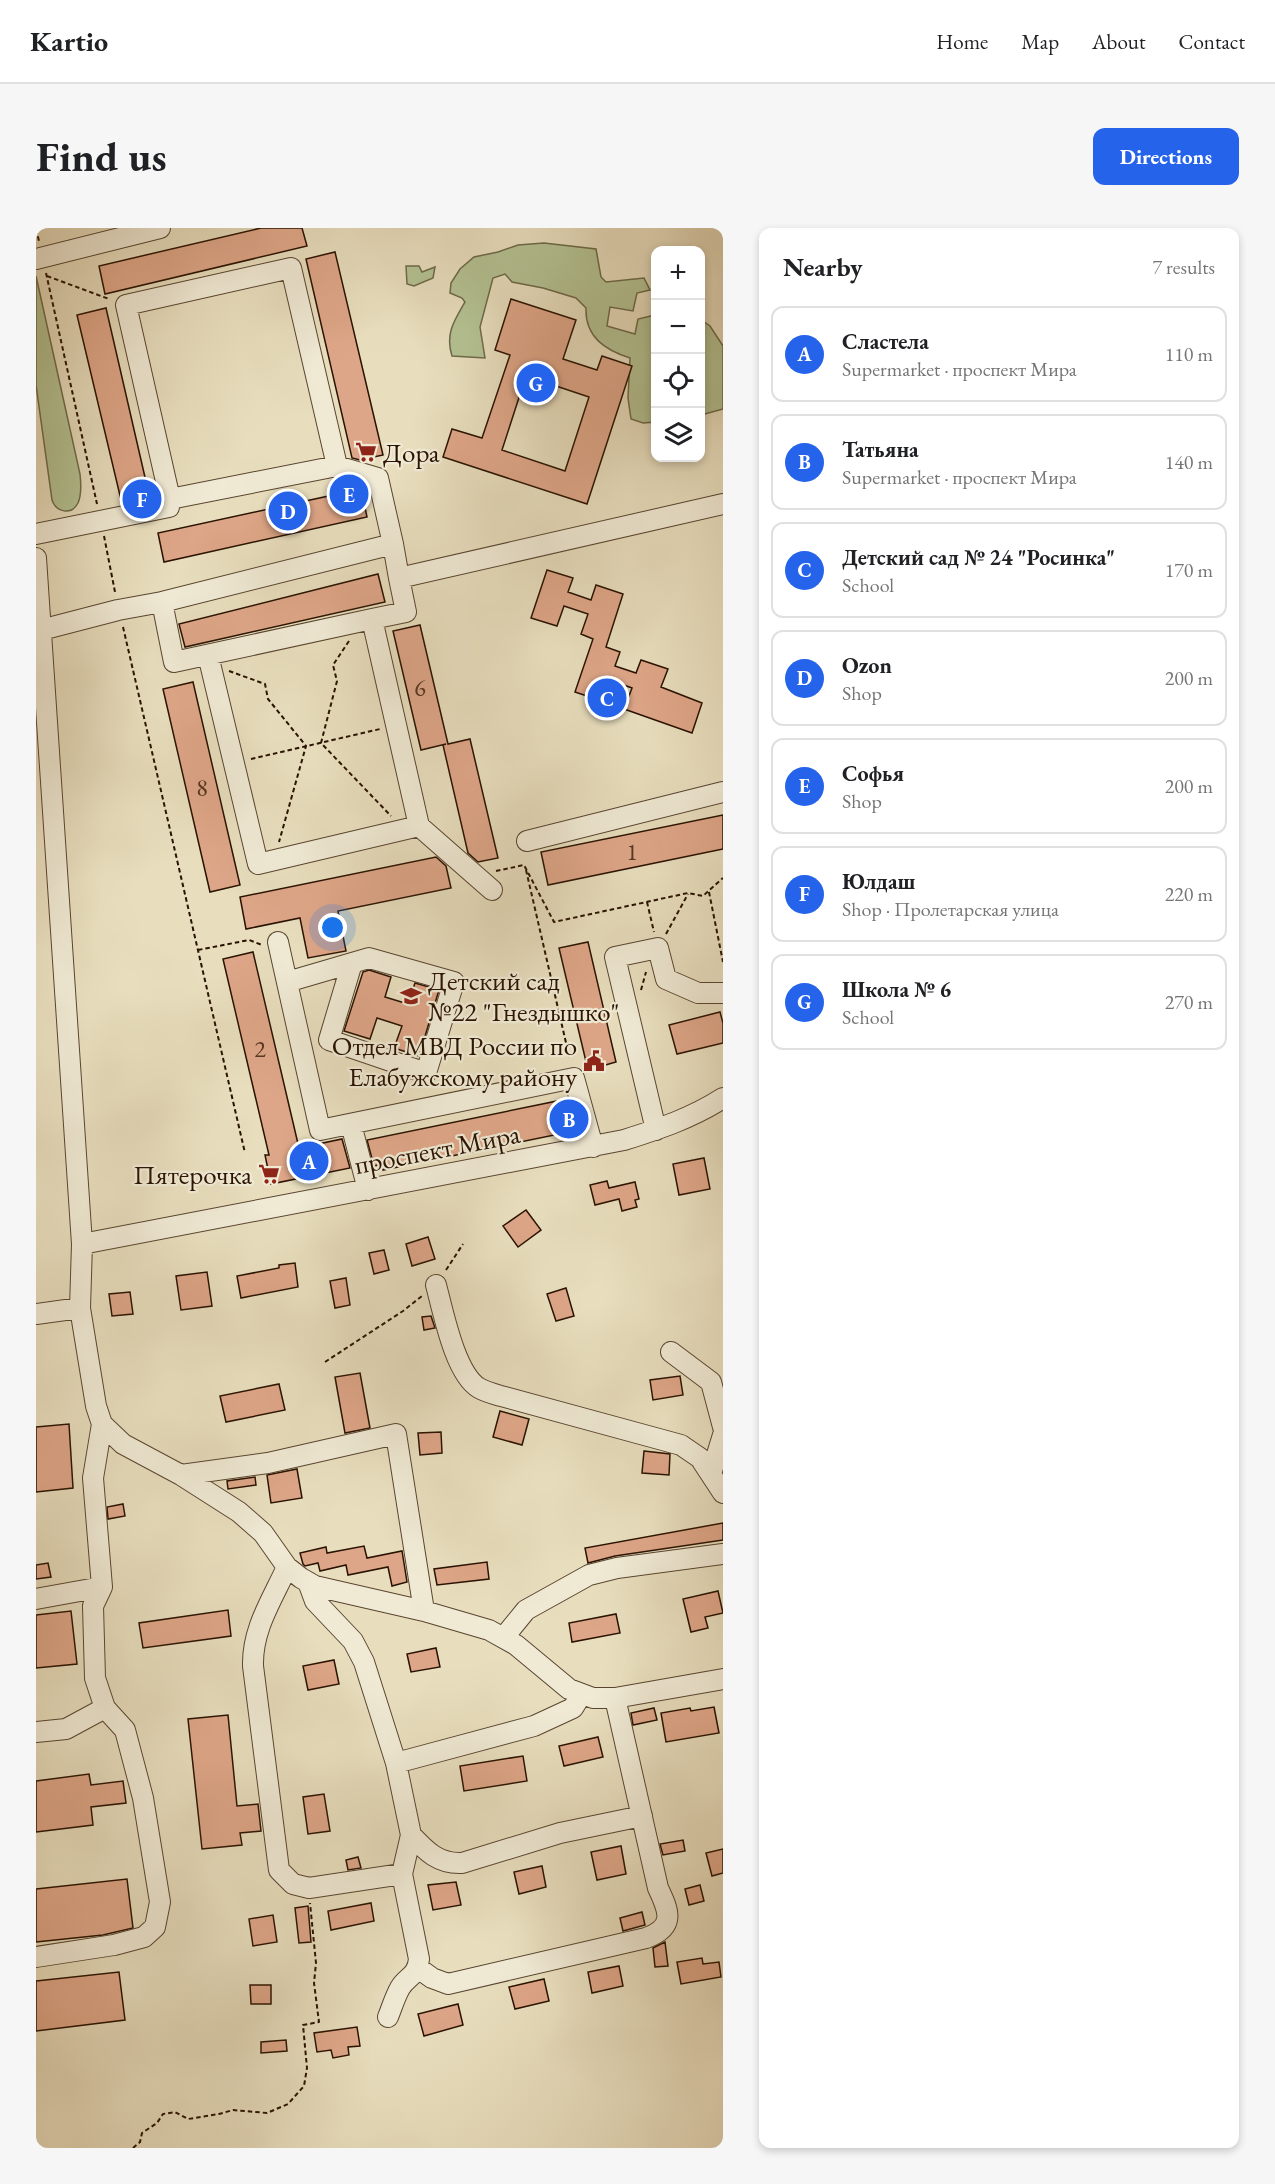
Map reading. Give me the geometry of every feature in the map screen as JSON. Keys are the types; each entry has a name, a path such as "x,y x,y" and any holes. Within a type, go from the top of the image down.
{"street":[{"path":"42,264 160,228"},
{"path":"36,534 169,507 170,499 126,305 291,268 337,466"},
{"path":"162,602 174,662 209,660 406,612 378,478 337,466 170,499"},
{"path":"399,578 723,504"},
{"path":"41,630 393,544"},
{"path":"36,558 37,604 41,630 82,1244 80,1308 96,1406 102,1424 93,1478 102,1587 93,1606 94,1678 105,1708 125,1730 143,1798 160,1902 155,1927 144,1937 114,1946 36,1957"},
{"path":"367,620 396,725 411,828 492,890"},
{"path":"209,660 258,864 411,828"},
{"path":"527,841 723,792"},
{"path":"278,942 320,1131 574,1078 593,1147"},
{"path":"656,1130 615,957 655,948 666,980 698,993 723,993"},
{"path":"287,982 369,958 454,982 426,1072 329,1040 352,963"},
{"name":"проспект Мира","path":"82,1244 624,1140 702,1111 723,1098"},
{"path":"351,1124 368,1190"},
{"path":"436,1285 449,1334 462,1369 477,1387 501,1396 681,1445 700,1458 723,1493"},
{"path":"36,1314 80,1308"},
{"path":"671,1352 711,1382 723,1427"},
{"path":"102,1424 123,1444 181,1475 251,1522 271,1543 287,1568 308,1582 474,1625 504,1637 560,1683 581,1695 604,1699 615,1698 723,1679"},
{"path":"181,1475 268,1463 396,1434 424,1611"},
{"path":"711,1474 723,1435"},
{"path":"504,1637 526,1610 590,1575 617,1568 723,1554"},
{"path":"287,1568 255,1635 253,1649 253,1666 279,1870 293,1884 309,1888 402,1874"},
{"path":"308,1582 315,1601 353,1641 364,1662 396,1763 411,1834 402,1874 419,1959 418,1968 415,1974 401,1986 388,2017"},
{"path":"36,1599 102,1587"},
{"path":"396,1763 534,1726 573,1708 581,1695"},
{"path":"418,1968 432,1978 448,1984 646,1938 659,1931 669,1916 658,1888 615,1698"},
{"path":"36,1732 66,1729 105,1708"},
{"path":"411,1834 435,1858 452,1863 462,1863 560,1833 642,1816"}],"path":[{"path":"36,229 101,521 118,610 245,1154"},
{"path":"42,264 126,305"},
{"path":"321,742 337,681 333,665 367,620"},
{"path":"209,660 265,684 268,699 306,746"},
{"path":"234,763 396,725"},
{"path":"321,742 411,828"},
{"path":"275,860 306,746"},
{"path":"476,876 524,863"},
{"path":"524,863 554,922 688,893 703,896 723,878"},
{"path":"524,863 574,1078"},
{"path":"709,891 723,962"},
{"path":"640,994 655,948 688,893"},
{"path":"647,902 655,948"},
{"path":"198,950 249,940 261,945 278,942"},
{"path":"325,1362 403,1311 436,1285 463,1244"},
{"path":"133,2148 140,2142 142,2133 157,2123 163,2114 175,2112 188,2119 233,2110 267,2113 288,2104 304,2086 307,2068 303,2025 320,2022 314,1983 316,1963 309,1888"}],"green space":[{"path":"544,243 596,249 601,277 606,282 644,278 650,290 637,293 633,311 610,307 607,326 635,334 638,319 651,316 651,422 643,423 631,419 628,398 630,358 612,351 598,341 589,327 586,308 576,298 512,282 505,274 493,278 480,327 485,358 452,356 450,334 465,302 462,298 450,293 451,283 460,269 474,257 518,245"},
{"path":"406,266 419,266 422,272 435,267 433,278 414,286 407,284"},
{"path":"36,276 80,474 79,500 72,510 68,511 60,510 52,500 36,385"},
{"path":"705,322 710,326 723,346 723,409 705,414"}],"building":[{"path":"261,228 302,228 307,246 105,294 99,266"},
{"path":"335,252 383,455 360,460 352,458 306,259"},
{"path":"511,299 576,320 563,359 597,370 602,356 632,366 587,504 443,457 452,429 482,438 510,355 495,350","holes":["526,376 589,397 565,471 502,450"]},
{"path":"106,308 150,499 122,504 77,315"},
{"path":"361,489 367,517 164,562 158,533"},
{"path":"547,570 573,578 568,592 591,600 596,585 623,594 606,647 620,652 615,666 636,673 641,660 668,669 661,687 702,703 692,733 624,709 632,688 610,680 602,701 575,692 593,639 581,634 588,614 564,606 557,626 531,618"},
{"path":"378,574 385,602 185,647 179,624"},
{"path":"420,625 448,744 470,739 498,858 478,862 468,853 443,745 446,744 421,750 393,631"},
{"path":"193,682 240,885 210,892 163,689"},
{"path":"723,815 723,849 548,885 541,852"},
{"path":"436,857 446,866 451,888 338,911 346,951 308,958 300,918 246,929 240,897"},
{"path":"588,942 616,1062 588,1070 559,948"},
{"path":"253,952 299,1148 342,1139 350,1168 271,1184 265,1155 269,1155 223,959"},
{"path":"369,970 391,977 385,997 408,1004 415,983 439,990 419,1056 394,1048 402,1026 377,1018 370,1039 344,1031 363,972"},
{"path":"720,1012 723,1023 723,1043 677,1054 669,1025"},
{"path":"567,1099 574,1131 383,1170 382,1164 374,1166 367,1140"},
{"path":"704,1158 710,1189 679,1195 673,1164"},
{"path":"607,1181 609,1188 635,1182 639,1199 635,1200 637,1207 622,1211 619,1199 595,1205 590,1185"},
{"path":"526,1210 541,1230 518,1247 503,1226"},
{"path":"428,1237 435,1259 412,1266 406,1244"},
{"path":"384,1250 389,1270 374,1274 369,1253"},
{"path":"295,1263 298,1287 241,1298 237,1276"},
{"path":"207,1272 212,1306 181,1310 176,1276"},
{"path":"346,1278 350,1305 335,1308 330,1281"},
{"path":"566,1288 574,1316 556,1321 547,1294"},
{"path":"130,1292 133,1314 112,1316 109,1294"},
{"path":"431,1316 435,1328 424,1330 422,1317"},
{"path":"360,1373 370,1428 345,1433 335,1377"},
{"path":"680,1376 683,1395 653,1400 650,1380"},
{"path":"279,1384 285,1410 226,1422 220,1396"},
{"path":"500,1411 529,1419 522,1445 493,1437"},
{"path":"69,1424 73,1488 36,1492 36,1427"},
{"path":"441,1432 442,1453 420,1455 418,1433"},
{"path":"644,1451 670,1454 669,1475 642,1473"},
{"path":"297,1469 302,1498 271,1503 267,1475"},
{"path":"255,1477 256,1485 228,1489 227,1481"},
{"path":"123,1504 125,1516 108,1519 107,1507"},
{"path":"723,1523 723,1540 615,1556 588,1563 585,1548"},
{"path":"364,1546 367,1558 402,1551 407,1582 392,1586 388,1567 348,1575 346,1565 320,1571 318,1563 305,1566 300,1553 326,1547 327,1553"},
{"path":"487,1562 489,1579 437,1585 434,1569"},
{"path":"48,1563 51,1577 36,1579 36,1565"},
{"path":"718,1591 723,1613 705,1617 708,1628 691,1632 683,1599"},
{"path":"228,1610 231,1636 143,1648 139,1623"},
{"path":"71,1611 77,1664 36,1668 36,1615"},
{"path":"616,1614 620,1633 572,1642 569,1623"},
{"path":"436,1648 440,1667 411,1672 407,1654"},
{"path":"334,1660 339,1684 308,1690 303,1666"},
{"path":"714,1707 719,1733 666,1742 661,1713"},
{"path":"654,1708 657,1720 633,1725 631,1713"},
{"path":"228,1715 237,1806 258,1804 261,1831 240,1833 242,1845 202,1849 188,1719"},
{"path":"598,1737 603,1757 564,1766 559,1746"},
{"path":"523,1756 527,1781 464,1791 460,1766"},
{"path":"89,1774 91,1785 123,1781 126,1803 91,1807 93,1825 36,1832 36,1781"},
{"path":"324,1794 330,1831 308,1834 303,1797"},
{"path":"683,1840 685,1851 663,1855 660,1844"},
{"path":"621,1846 626,1874 597,1880 591,1852"},
{"path":"723,1849 723,1873 712,1876 706,1853"},
{"path":"358,1857 361,1868 348,1870 346,1860"},
{"path":"542,1866 546,1887 519,1894 514,1872"},
{"path":"127,1879 133,1928 103,1935 36,1942 36,1889"},
{"path":"456,1882 461,1905 433,1910 428,1885"},
{"path":"700,1885 704,1901 689,1905 685,1889"},
{"path":"371,1903 374,1921 331,1930 328,1911"},
{"path":"308,1906 311,1942 299,1943 295,1908"},
{"path":"642,1912 645,1925 623,1931 620,1918"},
{"path":"273,1915 277,1942 253,1946 249,1919"},
{"path":"665,1942 668,1966 655,1967 653,1948"},
{"path":"702,1958 703,1964 719,1962 721,1977 681,1984 677,1962"},
{"path":"619,1966 623,1986 592,1993 588,1972"},
{"path":"119,1972 125,2020 36,2031 36,1981"},
{"path":"544,1979 549,2001 515,2009 509,1987"},
{"path":"250,1985 271,1985 271,2004 251,2004"},
{"path":"458,2004 463,2025 424,2036 418,2014"},
{"path":"357,2027 360,2046 348,2047 349,2055 333,2058 331,2050 317,2052 314,2033"},
{"path":"286,2040 287,2051 261,2053 261,2042"}],"place":[{"name":"Школа № 6","path":"536,383"},
{"name":"Дора","path":"366,452"},
{"name":"Софья","path":"349,494"},
{"name":"Юлдаш","path":"142,499"},
{"name":"Ozon","path":"288,511"},
{"name":"Детский сад № 24 \"Росинка\"","path":"607,698"},
{"name":"Детский сад №22 \"Гнездышко\"","path":"411,996"},
{"name":"Отдел МВД России по Елабужскому району","path":"594,1061"},
{"name":"Татьяна","path":"569,1119"},
{"name":"Сластела","path":"309,1161"},
{"name":"Пятерочка","path":"269,1174"}]}
